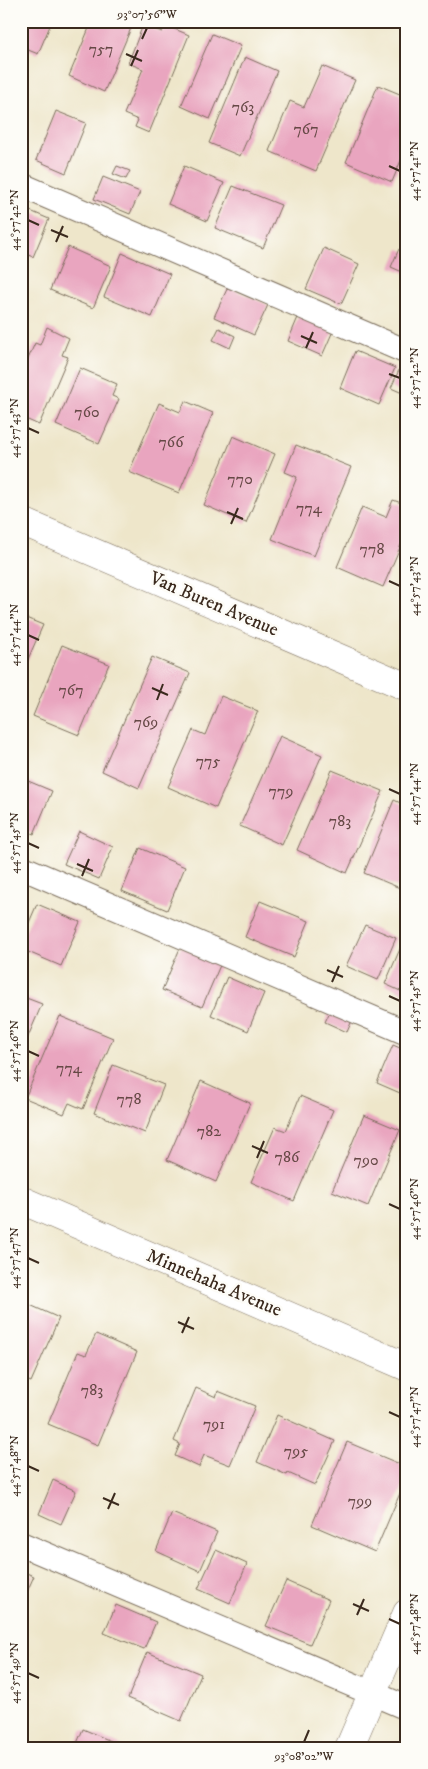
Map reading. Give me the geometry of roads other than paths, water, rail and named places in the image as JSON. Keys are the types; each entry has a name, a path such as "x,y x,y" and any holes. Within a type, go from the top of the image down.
{"street":[{"name":"Van Buren Avenue","path":"21,521 407,687"},
{"name":"Minnehaha Avenue","path":"21,1200 407,1367"},
{"path":"349,1748 407,1613"}],"lane":[{"path":"21,185 407,352"},
{"path":"21,867 407,1033"},
{"path":"21,1544 407,1708"}]}
